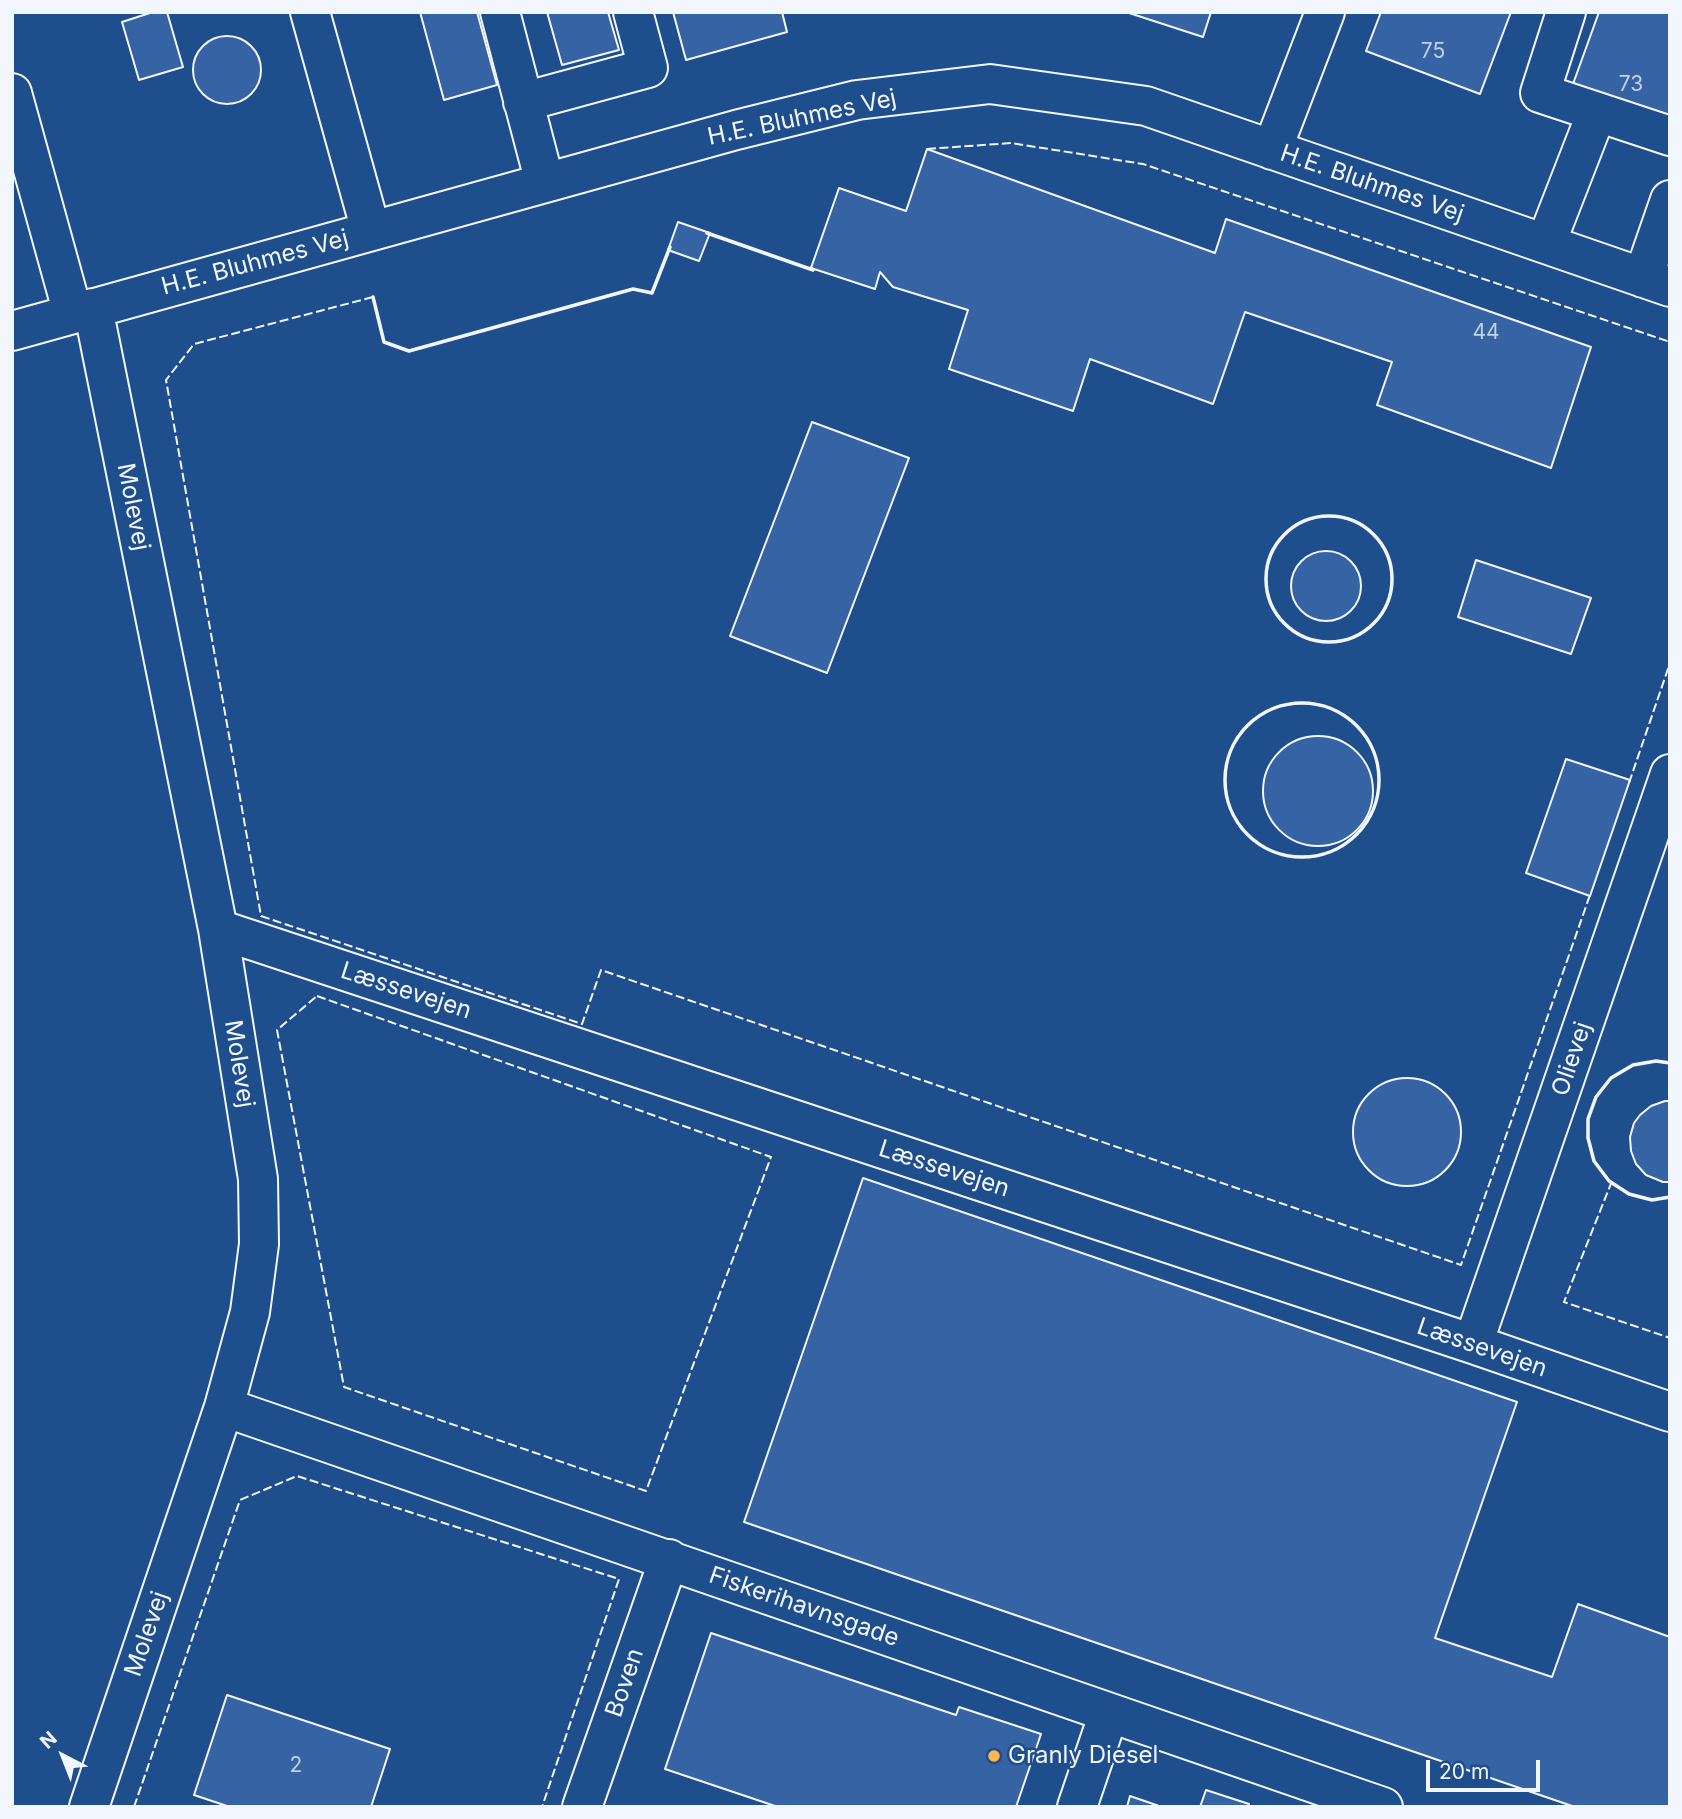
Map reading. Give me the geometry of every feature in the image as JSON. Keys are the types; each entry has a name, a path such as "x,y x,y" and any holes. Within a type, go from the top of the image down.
{"street":[{"path":"310,12 371,231"},
{"path":"499,12 545,183"},
{"path":"523,102 648,68 633,12"},
{"path":"1272,150 1325,12"},
{"path":"1566,12 1540,93 1670,136"},
{"name":"H.E. Bluhmes Vej","path":"12,331 736,130 857,100 990,84 1146,106 1656,282"},
{"name":"Molevej","path":"12,93 83,311 156,619 218,929 258,1179 259,1244 250,1312 224,1407 89,1807"},
{"path":"1546,243 1597,112"},
{"path":"1656,282 1670,200"},
{"name":"Olievej","path":"1473,1344 1670,774"},
{"name":"Læssevejen","path":"218,929 1473,1344 1670,1412"},
{"name":"Fiskerihavnsgade","path":"224,1407 1383,1807"},
{"name":"Boven","path":"582,1807 669,1559"},
{"path":"1077,1807 1110,1713"}],"building":[{"path":"153,12 167,12 183,67 139,80 122,22"},
{"path":"420,12 477,12 497,85 444,100"},
{"path":"547,12 608,12 619,50 562,65"},
{"path":"673,12 782,12 787,32 686,60"},
{"path":"1126,12 1211,12 1203,37"},
{"path":"1381,12 1511,12 1480,94 1366,51"},
{"path":"1599,12 1670,12 1670,119 1573,84"},
{"path":"220,36 234,36 246,41 256,51 261,70 256,89 246,99 234,104 220,104 208,99 198,89 193,77 193,63 198,51 208,41"},
{"path":"927,149 1215,253 1226,219 1591,347 1551,468 1377,405 1392,362 1245,312 1213,404 1090,359 1073,411 949,369 968,310 893,287 880,272 875,289 811,268 839,188 906,211"},
{"path":"678,222 710,233 699,261 668,250"},
{"path":"812,422 909,458 827,673 730,636"},
{"path":"1333,551 1346,557 1355,566 1359,572 1359,600 1351,611 1340,619 1319,621 1301,611 1293,600 1291,579 1301,561 1312,553"},
{"path":"1476,560 1591,598 1571,654 1458,617"},
{"path":"1318,736 1339,740 1357,752 1369,770 1373,791 1369,812 1357,830 1339,842 1318,846 1297,842 1279,830 1267,812 1263,791 1267,770 1279,752 1297,740"},
{"path":"1566,759 1630,780 1590,896 1526,873"},
{"path":"1407,1078 1428,1082 1445,1094 1457,1111 1461,1132 1457,1153 1445,1170 1428,1182 1407,1186 1386,1182 1369,1170 1357,1153 1353,1132 1357,1111 1369,1094 1386,1082"},
{"path":"1670,1101 1670,1182 1646,1175 1636,1164 1630,1137 1634,1123 1640,1115 1651,1106"},
{"path":"863,1178 1517,1402 1435,1638 1552,1677 1578,1604 1670,1637 1670,1807 1575,1807 744,1522"},
{"path":"711,1633 956,1715 959,1707 1041,1734 1016,1807 778,1807 665,1769"},
{"path":"227,1695 390,1749 371,1807 230,1807 194,1795"},
{"path":"1206,1790 1249,1804 1248,1807 1200,1807"},
{"path":"1130,1796 1162,1807 1127,1807"}],"fence":[{"path":"927,149 1011,143 1143,164 1670,342"},
{"path":"373,297 194,344 166,380 261,916 582,1024 601,970 1461,1265 1591,892"},
{"path":"1629,783 1670,663"},
{"path":"317,996 771,1157 646,1491 344,1387 277,1030 317,996"},
{"path":"1612,1181 1564,1302 1670,1338"},
{"path":"134,1807 240,1500 297,1476 619,1579 542,1807"}],"wall":[{"path":"707,233 813,270 811,268"},
{"path":"373,297 384,342 409,351 633,289 652,293 670,247"},
{"path":"1329,516 1353,521 1373,535 1387,555 1392,579 1387,603 1373,623 1353,637 1329,642 1305,637 1285,623 1271,603 1266,579 1271,555 1285,535 1305,521 1329,516"},
{"path":"1302,703 1331,709 1356,726 1373,751 1379,780 1373,809 1356,834 1331,851 1302,857 1273,851 1248,834 1231,809 1225,780 1231,751 1248,726 1273,709 1302,703"},
{"path":"1670,1063 1656,1061 1633,1065 1611,1078 1596,1097 1588,1119 1588,1138 1594,1161 1609,1181 1629,1194 1652,1200 1670,1197"}],"place":[{"name":"Granly Diesel","path":"994,1756"}]}
